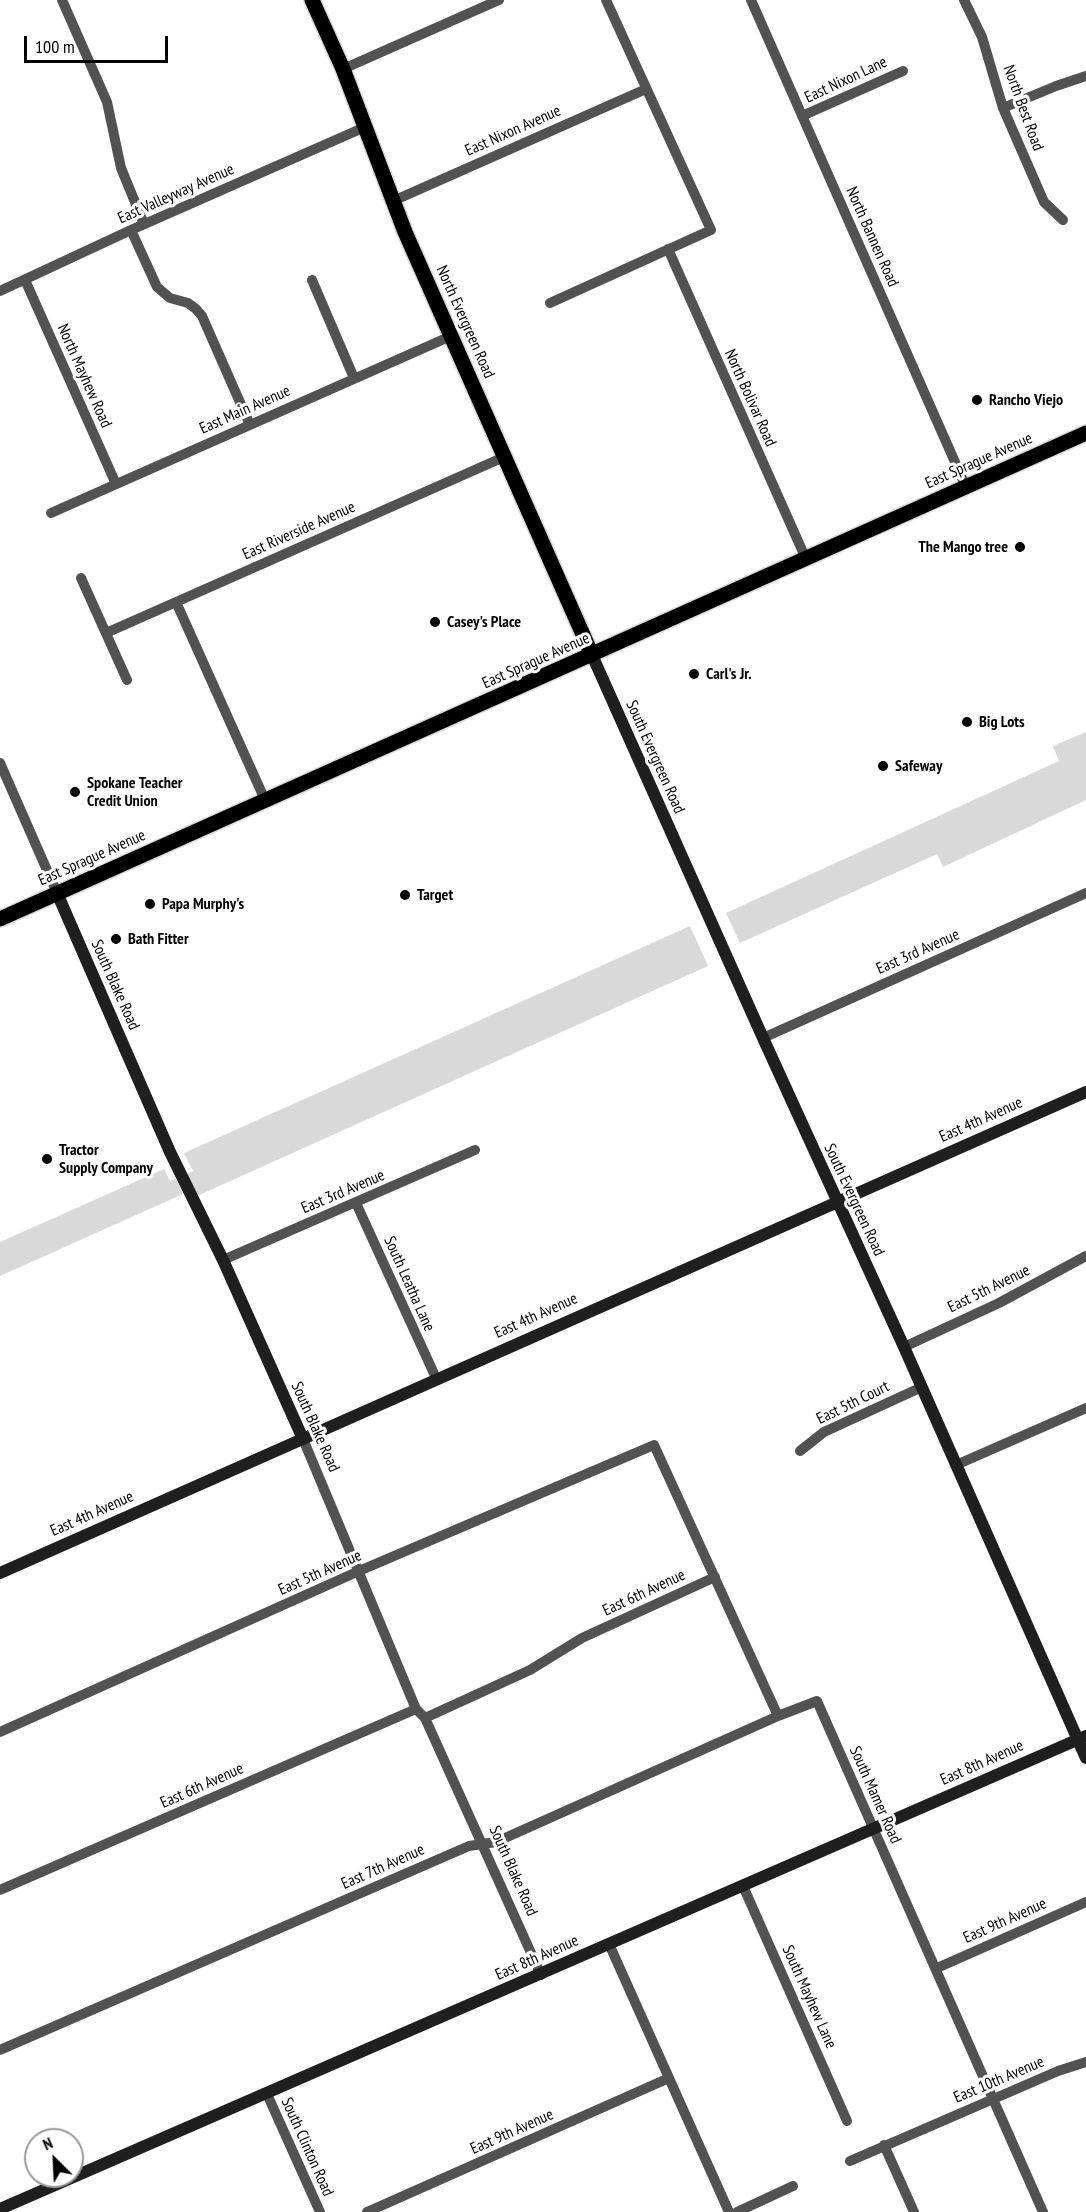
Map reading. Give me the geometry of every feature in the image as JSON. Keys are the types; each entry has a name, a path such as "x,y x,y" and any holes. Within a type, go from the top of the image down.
{"main road":[{"name":"North Evergreen Road","path":"312,0 343,69 393,201 592,656"},
{"name":"East Sprague Avenue","path":"0,919 1086,433"}],"street":[{"path":"62,0 106,102 121,168 144,224"},
{"path":"343,69 499,0"},
{"path":"550,303 711,230 606,0"},
{"name":"North Bannen Road","path":"751,0 966,487"},
{"name":"North Best Road","path":"964,0 982,37 1003,108 1044,202 1063,220"},
{"name":"East Nixon Lane","path":"802,116 903,71"},
{"path":"1003,108 1086,76"},
{"name":"East Nixon Avenue","path":"393,201 646,89"},
{"name":"East Valleyway Avenue","path":"0,291 144,224 365,127"},
{"path":"132,230 157,287 170,298 188,303 202,316 250,424"},
{"name":"North Bolivar Road","path":"668,249 806,559"},
{"name":"North Mayhew Road","path":"25,280 116,484"},
{"path":"312,280 354,378"},
{"name":"East Main Avenue","path":"51,513 452,336"},
{"name":"East Riverside Avenue","path":"106,633 504,457"},
{"path":"81,578 127,680"},
{"path":"176,602 265,800"},
{"name":"South Evergreen Road","path":"592,656 836,1201 1082,1738 1086,1758"},
{"path":"0,763 57,893"},
{"name":"South Blake Road","path":"57,893 173,1157 223,1260 303,1438 416,1709 425,1718 541,1975"},
{"name":"East 3rd Avenue","path":"763,1038 1086,893"},
{"name":"East 4th Avenue","path":"0,1573 1086,1092"},
{"name":"East 3rd Avenue","path":"223,1260 475,1150"},
{"name":"South Leatha Lane","path":"356,1203 436,1378"},
{"name":"East 5th Avenue","path":"904,1347 999,1303 1086,1256"},
{"name":"East 5th Court","path":"800,1451 824,1432 922,1388"},
{"path":"956,1465 1086,1408"},
{"name":"East 5th Avenue","path":"0,1732 359,1571 654,1445 715,1577"},
{"path":"715,1577 778,1716"},
{"name":"East 6th Avenue","path":"425,1718 530,1670 582,1638 715,1577"},
{"name":"South Mamer Road","path":"778,1716 817,1701 1043,2212"},
{"name":"East 6th Avenue","path":"0,1890 416,1709"},
{"name":"East 7th Avenue","path":"0,2050 469,1846 496,1842 778,1716"},
{"name":"East 8th Avenue","path":"1,2209 1082,1738"},
{"name":"South Mayhew Lane","path":"743,1886 847,2121"},
{"name":"East 9th Avenue","path":"937,1968 1086,1902"},
{"path":"609,1944 729,2212"},
{"name":"East 10th Avenue","path":"850,2161 1058,2071 1086,2062"},
{"name":"East 9th Avenue","path":"367,2212 669,2078"},
{"name":"South Clinton Road","path":"267,2094 320,2212"},
{"path":"884,2145 914,2212"},
{"path":"737,2212 793,2186"}],"shaded area":[{"path":"1086,732 1086,800 943,867 937,854 740,943 726,913 1059,761 1053,746"},
{"path":"690,926 708,966 197,1196 187,1174 193,1171 184,1153"},
{"path":"164,1169 170,1181 176,1179 183,1194 0,1276 0,1242"}],"place":[{"name":"Rancho Viejo","path":"977,400"},
{"name":"The Mango tree","path":"1020,547"},
{"name":"Casey's Place","path":"435,622"},
{"name":"Carl's Jr.","path":"694,674"},
{"name":"Big Lots","path":"967,722"},
{"name":"Safeway","path":"883,766"},
{"name":"Spokane Teacher Credit Union","path":"75,792"},
{"name":"Target","path":"405,895"},
{"name":"Papa Murphy's","path":"150,904"},
{"name":"Bath Fitter","path":"116,939"},
{"name":"Tractor Supply Company","path":"47,1159"}]}
